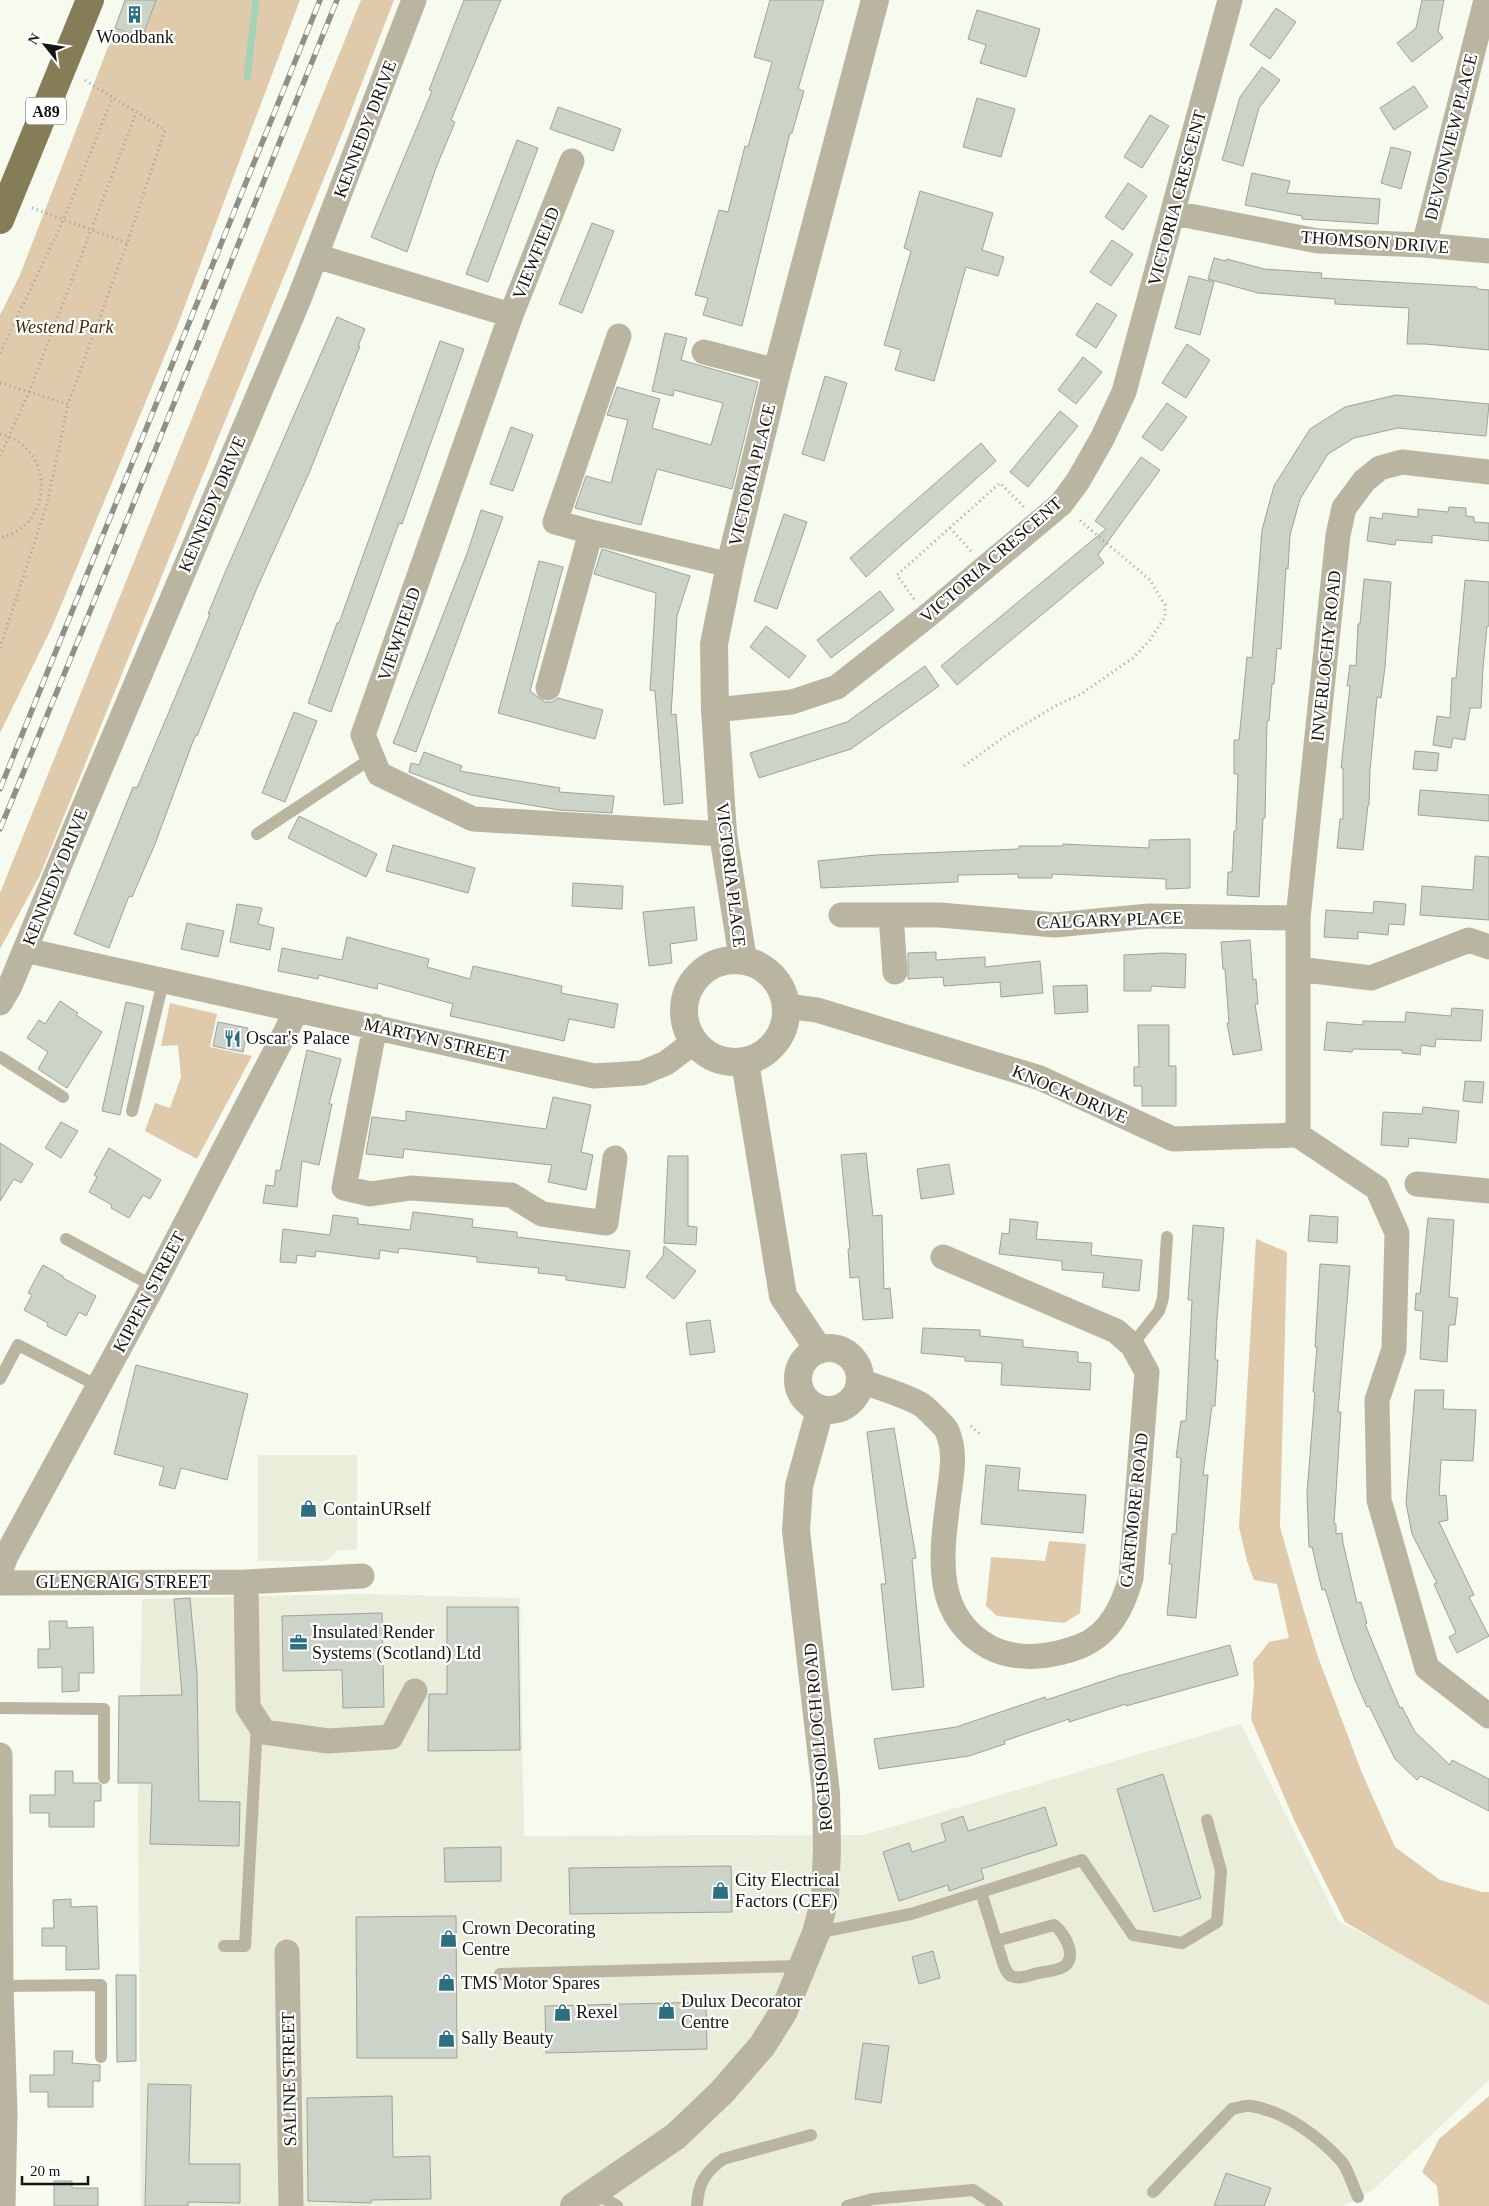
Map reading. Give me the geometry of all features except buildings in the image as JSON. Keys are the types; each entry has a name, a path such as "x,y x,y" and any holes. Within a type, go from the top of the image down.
{"main road":[{"name":"A89","path":"3,205 64,66 90,0"}],"street":[{"name":"KENNEDY DRIVE","path":"0,1004 10,986 316,256 414,0"},
{"name":"VICTORIA PLACE","path":"743,960 723,834 715,710 714,644 730,564 778,371 875,0"},
{"name":"VICTORIA CRESCENT","path":"715,710 792,702 837,687 926,617 1061,504 1078,481 1124,392 1174,213 1230,0"},
{"name":"DEVONVIEW PLACE","path":"1424,245 1486,0"},
{"name":"VIEWFIELD","path":"572,161 512,315 363,735 379,774 473,819 723,834"},
{"name":"THOMSON DRIVE","path":"1174,213 1318,241 1424,245 1489,251"},
{"path":"316,256 512,315"},
{"path":"619,336 555,522 730,564"},
{"path":"704,352 778,371"},
{"name":"INVERLOCHY ROAD","path":"1298,1135 1298,918 1338,535 1344,508 1364,481 1380,468 1402,462 1489,472"},
{"path":"548,688 591,532"},
{"name":"CALGARY PLACE","path":"841,914 940,915 1055,925 1149,916 1298,918"},
{"path":"891,915 896,972"},
{"path":"1298,970 1371,978 1469,940 1489,947"},
{"name":"MARTYN STREET","path":"25,950 594,1076 642,1073 666,1063 694,1042"},
{"path":"725,960 743,960 759,966 772,976 782,990 786,1006 785,1021 780,1036 771,1047 759,1056 745,1062 730,1063 704,1053 694,1042 686,1027 683,1010 686,993 695,978 709,967 725,960"},
{"name":"KNOCK DRIVE","path":"786,1006 817,1010 1040,1078 1173,1139 1298,1135"},
{"name":"KIPPEN STREET","path":"0,1572 6,1556 153,1286 297,1010"},
{"path":"375,1026 344,1188 370,1194 411,1188 511,1195 542,1214 606,1223 615,1158"},
{"path":"745,1062 783,1296 819,1350"},
{"path":"1298,1135 1377,1188 1397,1233 1394,1348 1377,1400 1378,1500 1428,1668 1489,1716"},
{"path":"1417,1184 1489,1191"},
{"name":"GARTMORE ROAD","path":"860,1381 922,1404 946,1429 952,1446 954,1462 942,1547 943,1583 955,1614 974,1638 1000,1653 1026,1656 1052,1655 1083,1645 1104,1631 1124,1603 1131,1578 1147,1372 1132,1344 1116,1331 943,1257"},
{"path":"829,1348 845,1353 855,1362 860,1381 857,1393 850,1402 837,1410 820,1410 810,1404 803,1397 798,1383 800,1364 819,1350 829,1348"},
{"name":"ROCHSOLLOCH ROAD","path":"583,2199 676,2136 722,2092 762,2046 784,2011 816,1933 825,1899 827,1849 826,1793 796,1531 799,1486 820,1410"},
{"name":"GLENCRAIG STREET","path":"0,1583 246,1582 362,1576"},
{"path":"246,1582 248,1707 264,1732 328,1741 391,1737 415,1692"},
{"path":"0,1755 3,2206"},
{"name":"SALINE STREET","path":"287,1952 291,2206"}],"lane":[{"path":"257,834 372,758"},
{"path":"132,1111 163,982"},
{"path":"0,1057 63,1097"},
{"path":"1132,1344 1159,1311 1163,1298 1167,1237"},
{"path":"66,1238 153,1286"},
{"path":"0,1380 18,1345 98,1386"},
{"path":"0,1708 104,1709 104,1778"},
{"path":"224,1946 245,1946 257,1721"},
{"path":"816,1933 911,1914 1082,1860 1133,1935 1182,1943 1217,1922 1221,1871 1207,1820"},
{"path":"981,1892 996,1941 1007,1973 1013,1977 1024,1977 1063,1967 1069,1960 1070,1949 1060,1930 1054,1925 996,1941"},
{"path":"500,1974 802,1966"},
{"path":"1,1986 101,1985 101,2057"},
{"path":"1153,2192 1232,2108 1249,2106 1269,2110 1286,2119 1327,2148 1343,2164 1358,2197"},
{"path":"697,2206 698,2191 702,2179 711,2168 723,2159 811,2135"},
{"path":"847,2206 874,2199 973,2190 997,2206"},
{"path":"583,2199 617,2206"}],"path":[{"path":"0,648 2,636 47,504 68,404 127,243 165,130 112,99 64,66"},
{"path":"0,353 63,220 112,99"},
{"path":"0,456 29,392 93,231 136,113"},
{"path":"3,205 63,220 127,243"},
{"path":"0,383 68,404"},
{"path":"0,434 10,436 23,445 33,456 40,470 42,486 40,501 33,516 9,536 0,538"},
{"path":"926,617 897,574 1000,483 1037,523"},
{"path":"40,501 47,504"},
{"path":"964,766 1004,736 1055,706 1081,694 1133,658 1150,640 1165,617 1165,605 1150,580 1061,504"},
{"path":"950,528 985,566"}],"shaded area":[{"path":"258,1455 357,1455 357,1550 338,1550 326,1561 258,1561"},
{"path":"361,1594 520,1598 524,1836 864,1835 1241,1724 1339,1922 1489,1994 1489,2080 1373,2190 1343,2206 141,2206 138,1799 142,1599"}],"green space":[{"name":"Westend Park","path":"156,0 300,0 178,324 52,627 0,733 0,315 20,275 115,29 142,38"},
{"path":"361,0 394,0 344,129 40,875 0,949 0,893"},
{"path":"170,1003 217,1014 210,1047 252,1056 197,1159 145,1131 155,1103 170,1108 181,1077 178,1045 161,1046"},
{"path":"1256,1239 1287,1252 1280,1527 1303,1608 1318,1657 1362,1773 1395,1847 1440,1880 1482,1892 1489,1892 1489,2005 1345,1922 1295,1822 1251,1719 1254,1686 1253,1662 1269,1642 1289,1638 1277,1584 1254,1580 1247,1561 1239,1527"},
{"path":"1049,1541 1086,1544 1080,1613 1064,1623 997,1616 986,1606 991,1557 1045,1561"},
{"path":"1489,2096 1489,2206 1439,2206 1437,2186 1422,2172 1439,2139"}],"waterway":[{"path":"247,77 256,0"}],"railway":[{"path":"0,789 320,0"},
{"path":"0,829 337,0"}],"place":[{"name":"Woodbank","path":"135,14"},
{"name":"Oscar's Palace","path":"232,1038"},
{"name":"ContainURself","path":"309,1509"},
{"name":"Insulated Render Systems (Scotland) Ltd","path":"298,1642"},
{"name":"City Electrical Factors (CEF)","path":"721,1890"},
{"name":"Crown Decorating Centre","path":"448,1938"},
{"name":"TMS Motor Spares","path":"447,1983"},
{"name":"Dulux Decorator Centre","path":"667,2011"},
{"name":"Rexel","path":"562,2012"},
{"name":"Sally Beauty","path":"447,2038"}]}
